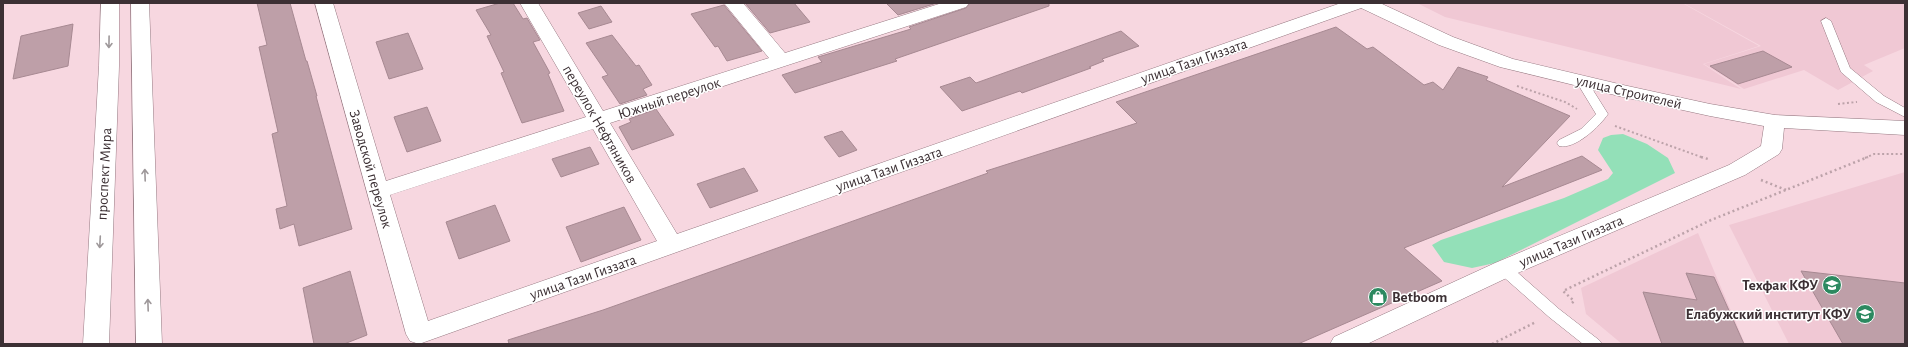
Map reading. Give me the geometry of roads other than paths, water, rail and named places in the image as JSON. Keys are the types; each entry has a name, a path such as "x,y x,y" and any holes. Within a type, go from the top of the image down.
{"street":[{"name":"проспект Мира","path":"96,344 109,66 110,3"},
{"path":"140,3 149,344"},
{"name":"Заводской переулок","path":"324,3 419,334"},
{"name":"переулок Нефтяников","path":"529,3 672,246"},
{"path":"734,3 781,61"},
{"name":"улица Тази Гиззата","path":"419,334 1358,3"},
{"name":"улица Строителей","path":"1365,3 1453,43 1507,63 1582,81 1710,110 1775,121 1905,128"},
{"name":"Южный переулок","path":"378,191 598,121 946,5"},
{"name":"улица Тази Гиззата","path":"1344,344 1504,270 1737,170 1772,149 1775,121"}],"lane":[{"path":"1826,21 1845,70 1880,99 1905,113"},
{"path":"1562,143 1585,132 1602,114 1582,81"},
{"path":"1504,270 1554,313 1594,344"}],"place":[{"name":"Техфак КФУ","path":"1832,285"},
{"name":"Betboom","path":"1378,297"},
{"name":"Елабужский институт КФУ","path":"1865,314"}]}
